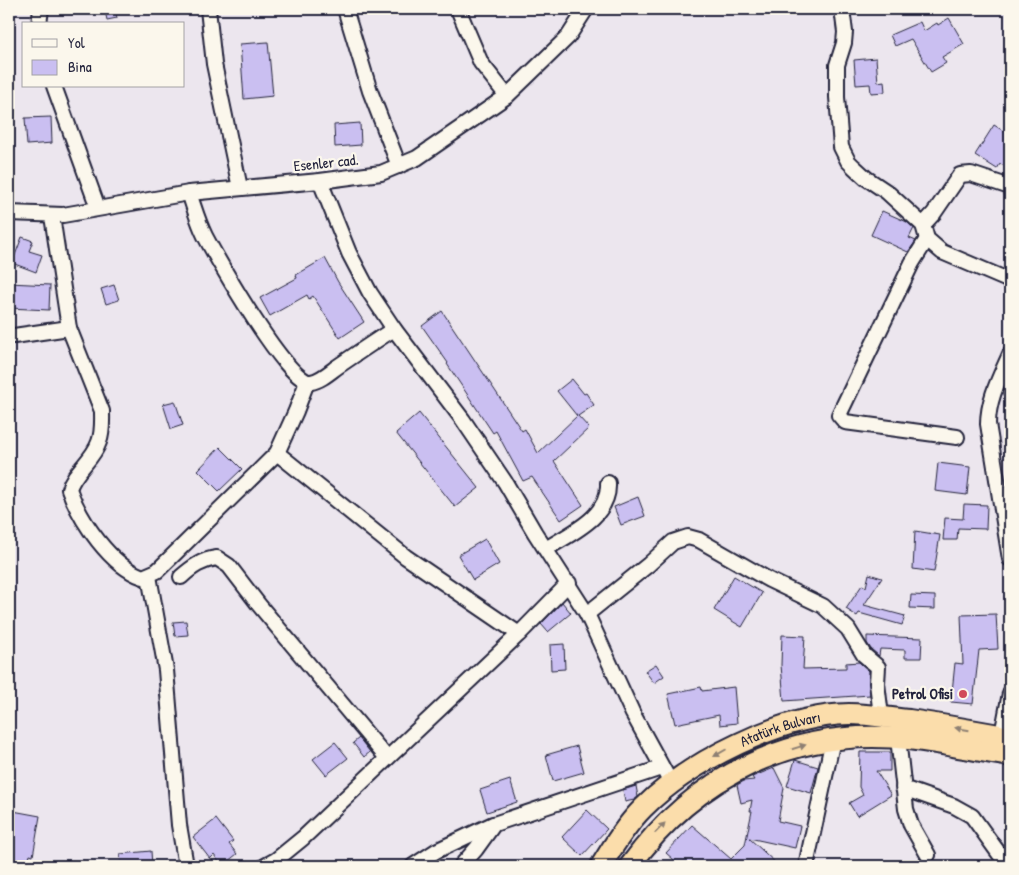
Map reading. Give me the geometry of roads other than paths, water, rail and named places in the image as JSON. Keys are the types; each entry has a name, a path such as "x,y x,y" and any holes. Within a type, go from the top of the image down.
{"highway":[{"name":"Atatürk Bulvarı","path":"601,866 632,821 659,794 722,752 770,730 833,715 881,716 996,739 1010,756"},
{"name":"Atatürk Bulvarı","path":"630,866 662,826 682,808 720,780 745,766 773,755 813,742 846,737 996,739"}],"street":[{"path":"39,22 41,9"},
{"path":"208,9 214,64 240,188"},
{"path":"345,9 370,92 399,166"},
{"path":"458,9 482,64 507,96"},
{"name":"Esenler cad.","path":"9,213 52,216 189,193 320,181 382,173 417,158 507,96 568,37 586,9"},
{"path":"842,9 845,32 844,43 837,65 838,124 842,147 848,161 866,178 887,192 923,225 927,239 942,252 1010,281"},
{"path":"55,88 98,208"},
{"path":"923,225 934,213 957,177 963,174 971,174 1010,187"},
{"path":"320,181 349,253 370,293 505,482 569,584 587,614 633,714 672,785"},
{"path":"189,193 204,234 254,319 287,365 307,382 311,382 324,375 394,329"},
{"path":"52,216 69,328 102,411 99,444 75,477 69,489 74,502 101,546 135,574 143,577 157,571 224,503 277,453 307,382"},
{"path":"927,239 912,263 839,414 845,422 956,437"},
{"path":"14,336 69,328"},
{"path":"1010,354 988,410 990,443 1010,558"},
{"path":"277,453 406,557 519,634"},
{"path":"546,549 594,518 604,504 608,492 608,483"},
{"path":"587,614 648,565 673,542 688,537 699,540 770,580 823,606 848,629 864,654 878,667 881,716"},
{"path":"181,577 194,565 206,560 217,558 229,566 259,605 387,758"},
{"path":"149,576 166,670 179,824 186,866"},
{"path":"265,866 276,860 303,838 519,634 569,584"},
{"path":"996,739 1010,693"},
{"path":"898,738 906,809 911,825 928,855"},
{"path":"806,866 833,739"},
{"path":"413,866 436,851 494,824 661,768"},
{"path":"903,788 954,806 972,816 1008,866"},
{"path":"461,866 494,824"}],"place":[{"name":"Petrol Ofisi","path":"963,694"}]}
